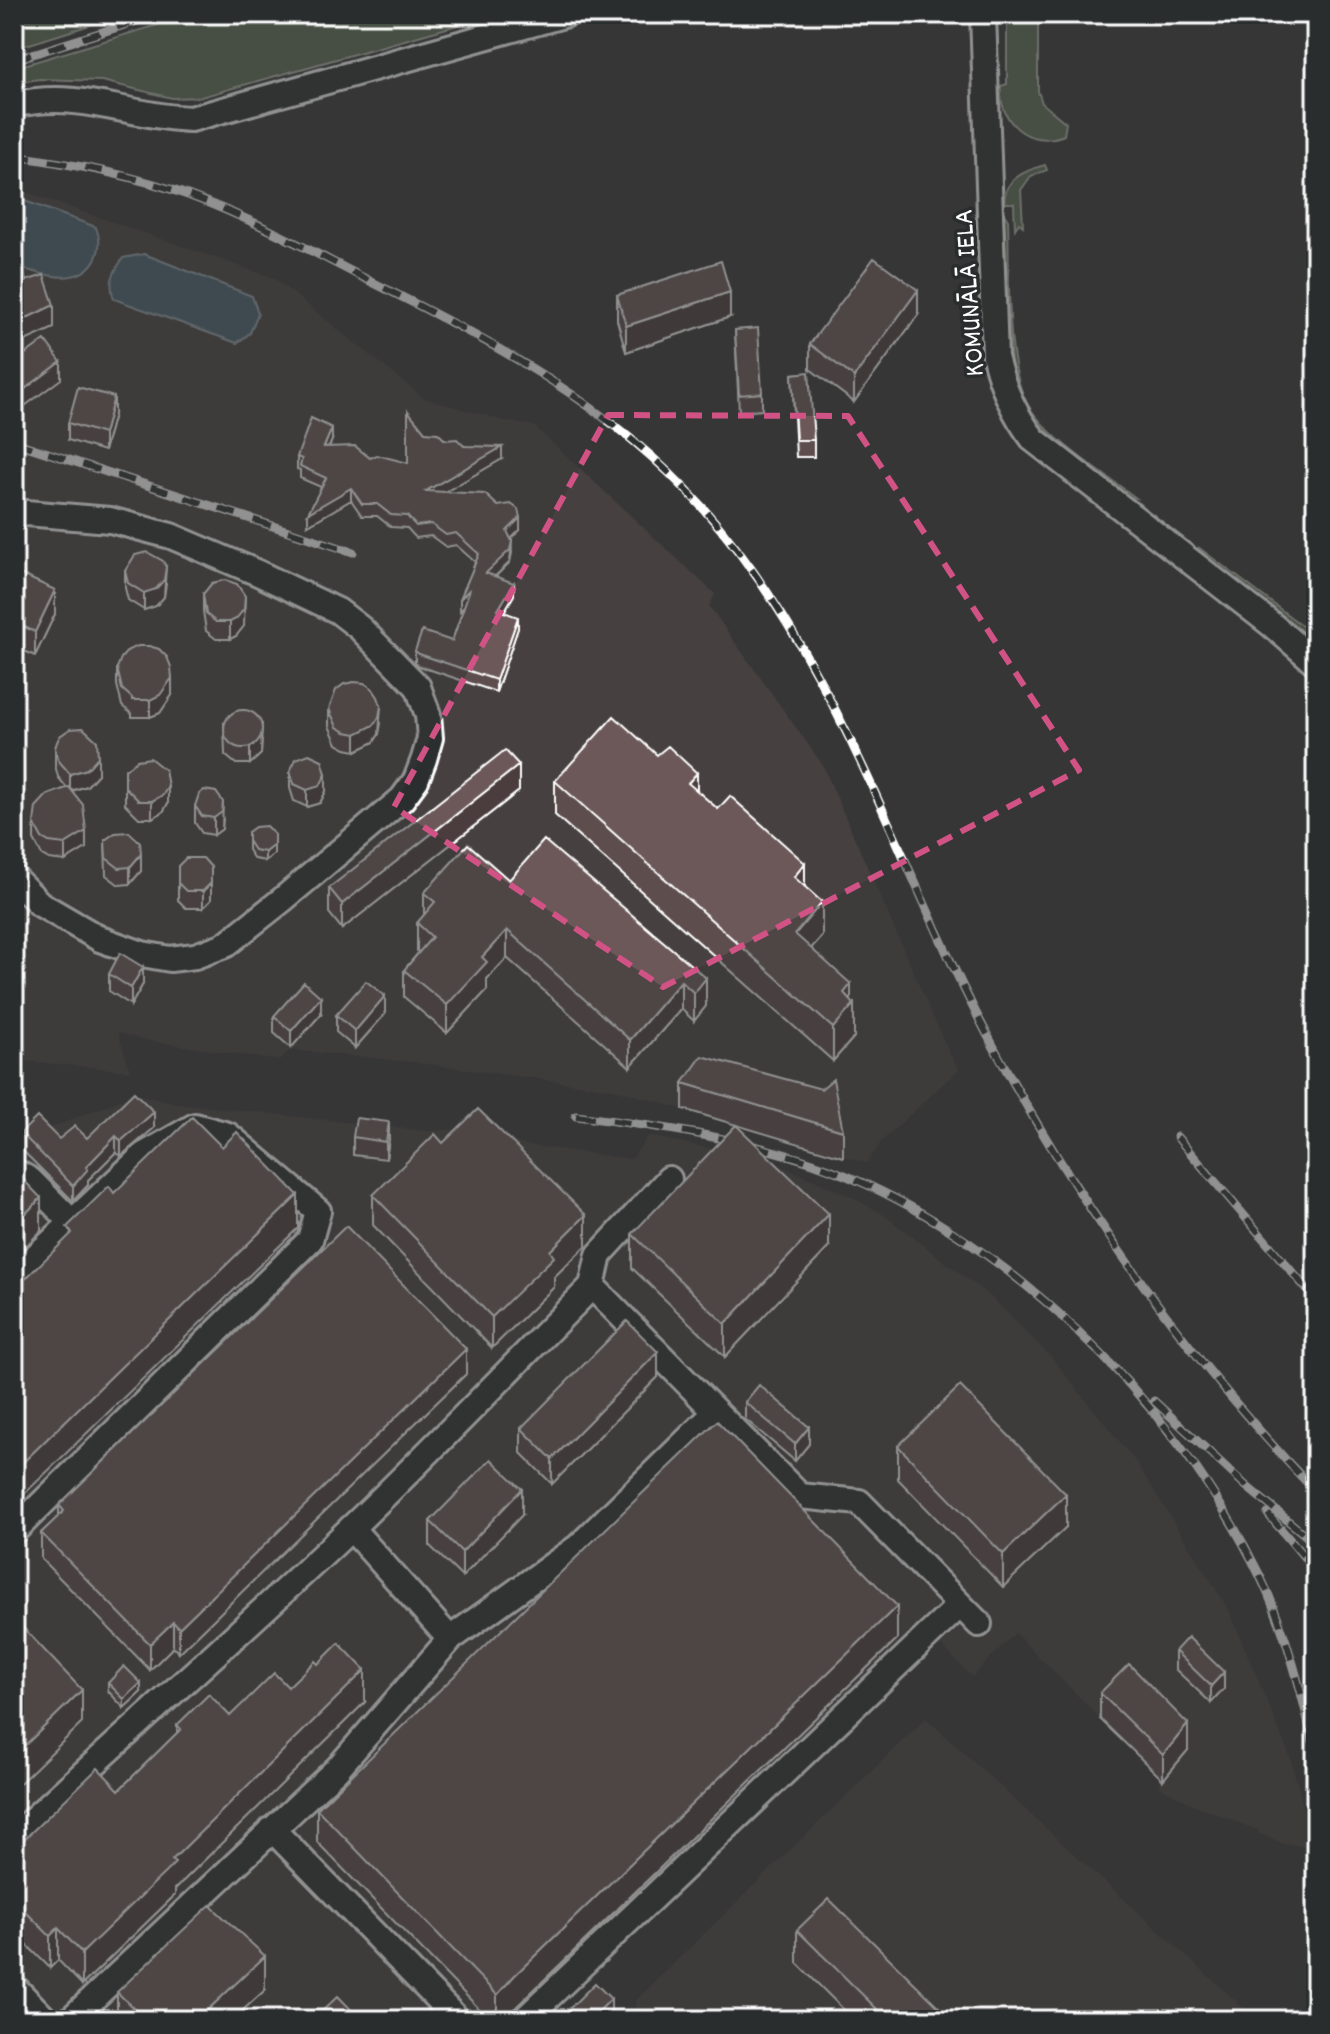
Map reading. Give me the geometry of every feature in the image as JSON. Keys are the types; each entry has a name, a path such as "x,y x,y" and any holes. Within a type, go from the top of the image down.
{"street":[{"path":"14,105 47,100 89,101 171,118 191,119 567,14"},
{"name":"KOMUNĀLĀ IELA","path":"983,14 995,357 1016,417 1034,440 1271,624 1316,663"},
{"path":"14,512 110,520 171,536 338,611 360,628 418,687 428,715 430,738 416,780 402,799 225,945 195,956 170,959 142,954 100,939 40,904 14,878"},
{"path":"14,1277 144,1155 195,1126 228,1135 318,1211 310,1240 14,1531"},
{"path":"14,1171 30,1180 72,1222"},
{"path":"14,1837 130,1729 213,1658 351,1528 592,1286 599,1255 669,1179"},
{"path":"592,1286 800,1496 859,1502 979,1624"},
{"path":"70,2020 337,1769 450,1639 578,1547 716,1412"},
{"path":"351,1528 450,1639"},
{"path":"524,2020 960,1605"},
{"path":"272,1829 458,2020"},
{"path":"14,1987 46,2020"}],"highlighted area":[{"path":"608,415 848,416 1079,770 663,987 394,807"}],"shaded area":[{"path":"14,188 274,278 424,398 534,426 715,594 709,606 822,764 950,1055 959,1069 882,1141 867,1163 614,1089 411,1062 290,1050 279,1061 138,1039 118,1032 130,1071 14,1060"},
{"path":"136,1094 177,1103 426,1131 490,1127 520,1144 632,1159 648,1136 744,1155 787,1168 884,1215 991,1297 1052,1358 1136,1462 1229,1610 1291,1759 1313,1847 1284,1844 1158,1786 1162,1780 1015,1633 972,1677 941,1645 546,2020 61,2020 14,1968 14,1146 22,1148 37,1133"},
{"path":"926,1718 1257,2020 633,2020 636,2000"}],"green space":[{"path":"14,14 125,14 14,49"},
{"path":"194,14 497,14 201,97 172,98 102,81 39,79 14,83 14,68"},
{"path":"1007,14 1038,14 1038,91 1042,103 1066,123 1064,135 1039,138 1028,135 1010,121 1005,111 1001,86 1007,84"},
{"path":"1045,165 1047,170 1031,176 1021,190 1023,226 1019,223 1015,229 1014,203 1004,203 1007,188 1023,173"},
{"path":"1004,214 1008,220 1015,368 1029,407 1064,444 1136,498 1129,497 1056,441 1021,399 1011,369"},
{"path":"1198,547 1301,625 1316,639 1316,644 1207,558"}],"water":[{"path":"14,197 96,227 99,250 89,268 59,277 14,266"},
{"path":"144,254 252,296 258,313 250,333 237,343 114,299 112,278 123,258"}],"building":[{"path":"874,258 918,290 854,377 810,344"},
{"path":"721,261 730,292 626,326 617,295"},
{"path":"14,267 22,269 26,281 44,275 54,305 14,324"},
{"path":"758,328 762,393 739,395 735,330"},
{"path":"45,340 61,362 14,397 14,362"},
{"path":"809,372 814,440 796,440 792,374"},
{"path":"78,387 114,397 104,434 68,423"},
{"path":"408,411 425,432 438,433 445,440 457,439 464,446 502,447 426,491 485,494 498,506 511,504 518,509 520,518 507,531 512,541 510,550 486,573 514,583 498,610 518,617 496,680 415,651 422,631 452,641 470,589 460,599 479,554 456,533 446,535 431,524 416,526 407,516 391,515 377,504 362,504 351,488 308,513 326,478 300,466 302,459 297,457 311,418 332,428 324,447 355,446 370,458 377,455 408,463"},
{"path":"147,552 163,561 166,567 164,580 156,589 144,593 128,583 125,571 135,555"},
{"path":"14,569 55,590 35,632 18,624 22,614 14,612"},
{"path":"225,580 237,584 245,596 244,609 230,622 216,622 206,614 203,594 212,583"},
{"path":"138,646 159,649 171,667 172,678 160,695 150,700 132,700 122,689 117,668 128,650"},
{"path":"354,682 372,688 381,706 374,725 356,734 337,727 329,709 336,690"},
{"path":"243,710 256,716 262,729 256,742 243,748 230,742 224,729 230,716"},
{"path":"614,716 657,755 668,746 697,773 688,783 718,809 730,796 805,863 794,877 822,902 795,934 851,984 844,993 854,1004 833,1028 555,781"},
{"path":"83,728 97,741 98,757 87,769 70,774 58,760 55,748 60,736 70,729"},
{"path":"505,750 519,765 342,904 329,888"},
{"path":"309,754 322,760 326,774 320,786 307,790 294,784 290,771 296,759"},
{"path":"150,758 165,770 168,786 163,795 152,801 139,801 125,787 125,770 137,760"},
{"path":"69,787 83,805 86,831 65,844 49,842 42,838 34,823 36,807 47,795"},
{"path":"204,790 216,792 223,802 222,812 214,818 202,816 195,806"},
{"path":"266,826 274,834 274,845 265,852 254,850 248,841 248,832 255,827"},
{"path":"129,832 140,842 141,854 130,867 119,868 106,858 105,840 115,833"},
{"path":"544,840 706,978 694,993 681,981 630,1040 507,930 482,957 487,962 447,1005 404,970 432,937 417,923 435,902 424,893 468,844 509,880"},
{"path":"186,858 203,858 211,867 211,883 203,891 186,891 178,883 178,866"},
{"path":"120,953 143,967 131,988 109,974"},
{"path":"366,981 385,996 355,1031 336,1015"},
{"path":"304,982 321,997 291,1031 274,1016"},
{"path":"702,1056 821,1089 833,1079 843,1131 683,1083"},
{"path":"134,1092 154,1112 121,1141 116,1136 86,1167 88,1169 73,1186 21,1133 37,1117 59,1139 75,1126 87,1138"},
{"path":"478,1109 586,1215 550,1251 554,1257 492,1317 373,1195 435,1134 443,1143"},
{"path":"192,1117 222,1147 237,1132 298,1195 14,1471 14,1290 72,1233 67,1227 109,1186 114,1193"},
{"path":"356,1118 389,1122 386,1142 353,1137"},
{"path":"736,1125 829,1214 725,1324 632,1234"},
{"path":"14,1170 41,1198 14,1225"},
{"path":"346,1226 466,1349 179,1628 173,1622 150,1644 41,1533 64,1511 59,1505"},
{"path":"627,1321 658,1352 552,1459 521,1428"},
{"path":"759,1385 809,1427 795,1444 745,1402"},
{"path":"960,1386 1066,1494 1003,1554 898,1446"},
{"path":"717,1421 897,1606 497,1995 317,1809"},
{"path":"491,1459 522,1489 462,1552 430,1521"},
{"path":"14,1618 82,1690 14,1756"},
{"path":"1188,1637 1224,1672 1211,1686 1175,1651"},
{"path":"339,1643 365,1670 82,1953 58,1928 50,1936 14,1900 14,1849 98,1768 119,1790 181,1729 177,1725 209,1694 230,1716 274,1673 288,1687"},
{"path":"1129,1664 1188,1724 1163,1755 1100,1693"},
{"path":"124,1666 141,1683 124,1699 108,1683"},
{"path":"829,1899 952,2020 888,2020 797,1930"},
{"path":"210,1905 265,1956 197,2020 145,2020 117,1992"},
{"path":"595,1983 611,1999 590,2020 558,2020"},
{"path":"338,1996 361,2020 313,2020"}],"railway":[{"path":"14,60 159,14"},
{"path":"14,156 148,182 194,197 271,231 506,353 590,407 667,471 702,507 745,561 784,617 818,677 963,987 1035,1121 1120,1253 1167,1316 1215,1378 1316,1492"},
{"path":"14,442 353,552"},
{"path":"576,1116 725,1139 813,1163 882,1192 949,1230 1014,1276 1074,1328 1130,1385 1180,1447 1224,1511 1260,1576 1278,1619 1316,1754"},
{"path":"1177,1137 1316,1300"},
{"path":"1154,1401 1246,1486 1316,1544"},
{"path":"1268,1514 1316,1571"}]}
